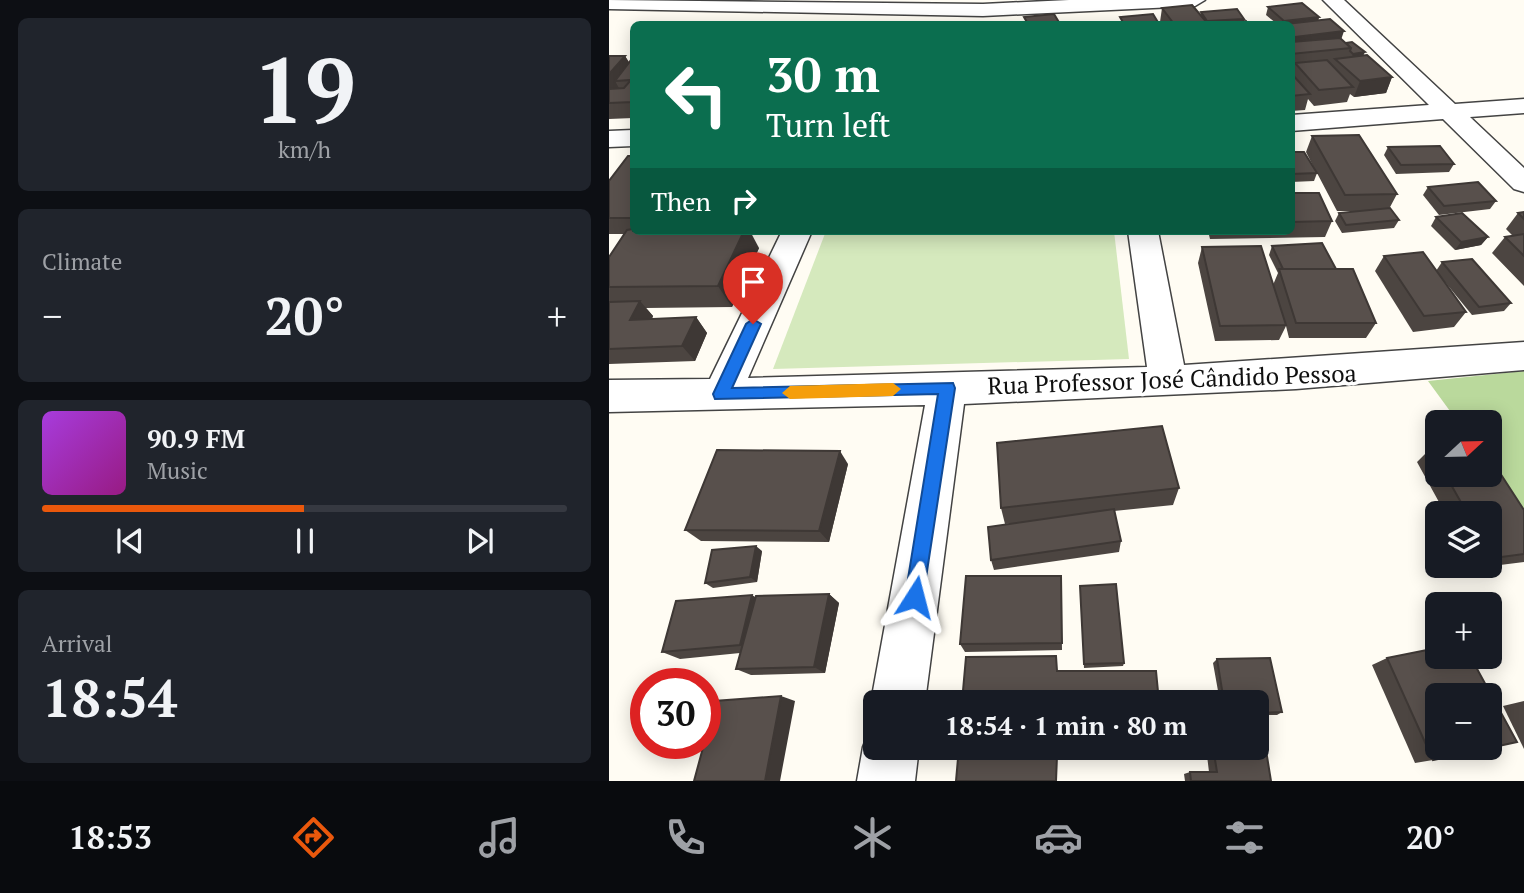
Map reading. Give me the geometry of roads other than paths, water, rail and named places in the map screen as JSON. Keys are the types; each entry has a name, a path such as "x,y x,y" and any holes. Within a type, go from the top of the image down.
{"street":[{"path":"609,3 983,12 1195,0"},
{"path":"1333,0 1524,183"},
{"path":"1295,124 1524,106"},
{"path":"609,139 630,138"},
{"path":"721,394 795,235"},
{"path":"1144,235 1168,380"},
{"name":"Rua Professor José Cândido Pessoa","path":"609,396 1168,380 1381,370 1524,356"},
{"path":"900,690 947,388"},
{"path":"886,781 889,760"}]}
